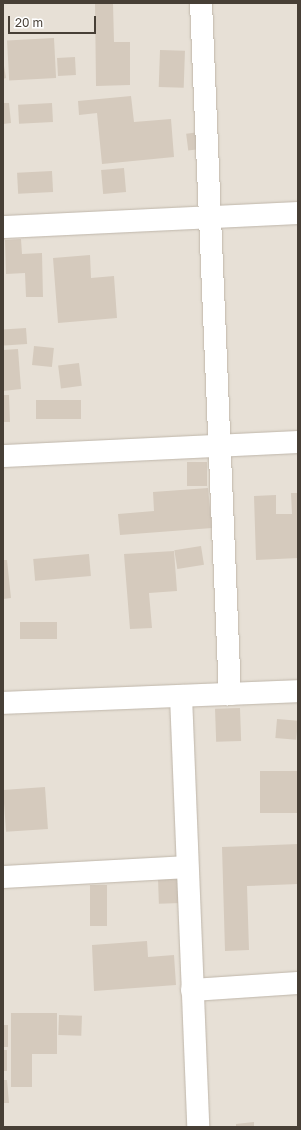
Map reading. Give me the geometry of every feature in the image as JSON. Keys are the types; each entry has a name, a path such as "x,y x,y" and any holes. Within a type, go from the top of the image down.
{"street":[{"path":"201,3 230,694"},
{"path":"3,227 298,213"},
{"path":"3,456 298,442"},
{"path":"3,703 298,691"},
{"path":"181,696 198,1127"},
{"path":"3,877 187,867"},
{"path":"192,990 298,983"}],"shaded area":[{"path":"3,3 298,3 298,1127 3,1127"}],"building":[{"path":"95,3 113,3 114,42 130,42 130,85 96,86"},
{"path":"54,38 56,78 9,80 7,40"},
{"path":"160,50 185,51 184,88 159,87"},
{"path":"75,57 76,75 58,76 57,58"},
{"path":"3,60 6,78 3,79"},
{"path":"131,96 134,122 171,119 174,157 102,164 97,113 79,115 78,101"},
{"path":"3,103 9,103 11,123 3,124"},
{"path":"52,103 53,122 19,124 18,105"},
{"path":"208,131 210,148 188,151 186,134"},
{"path":"124,168 126,192 103,194 101,170"},
{"path":"52,171 53,192 18,194 17,173"},
{"path":"21,239 22,254 42,253 43,297 26,297 25,273 6,274 5,240"},
{"path":"90,255 91,278 114,276 117,318 58,323 53,258"},
{"path":"26,328 27,344 4,346 3,330"},
{"path":"34,346 54,348 52,367 32,365"},
{"path":"18,349 21,389 3,391 3,350"},
{"path":"79,363 82,386 61,388 58,366"},
{"path":"3,395 9,395 10,422 3,422"},
{"path":"36,400 81,400 81,419 36,419"},
{"path":"187,462 207,462 207,486 187,486"},
{"path":"208,488 212,528 120,535 118,514 154,511 153,492"},
{"path":"291,493 298,493 298,558 256,560 254,496 276,495 276,514 292,514"},
{"path":"201,546 204,565 177,569 174,550"},
{"path":"174,551 177,591 149,593 152,628 130,629 124,554"},
{"path":"89,554 91,576 35,581 33,559"},
{"path":"3,560 7,560 11,598 3,599"},
{"path":"20,622 57,622 57,639 20,639"},
{"path":"240,708 241,741 216,742 215,709"},
{"path":"277,719 298,721 296,740 275,738"},
{"path":"260,771 298,771 298,813 260,813"},
{"path":"45,787 48,829 6,832 3,790"},
{"path":"298,844 298,884 247,886 249,950 225,951 222,847"},
{"path":"180,878 181,903 159,904 158,879"},
{"path":"90,885 107,885 107,926 90,926"},
{"path":"147,941 148,957 174,955 176,985 94,991 92,945"},
{"path":"11,1013 57,1013 57,1054 32,1054 32,1087 11,1087"},
{"path":"59,1015 82,1016 81,1036 58,1035"},
{"path":"3,1025 8,1025 8,1047 3,1047"},
{"path":"3,1050 7,1050 7,1071 3,1071"},
{"path":"3,1080 7,1080 9,1103 3,1103"},
{"path":"254,1122 254,1127 236,1127 236,1124"}]}
